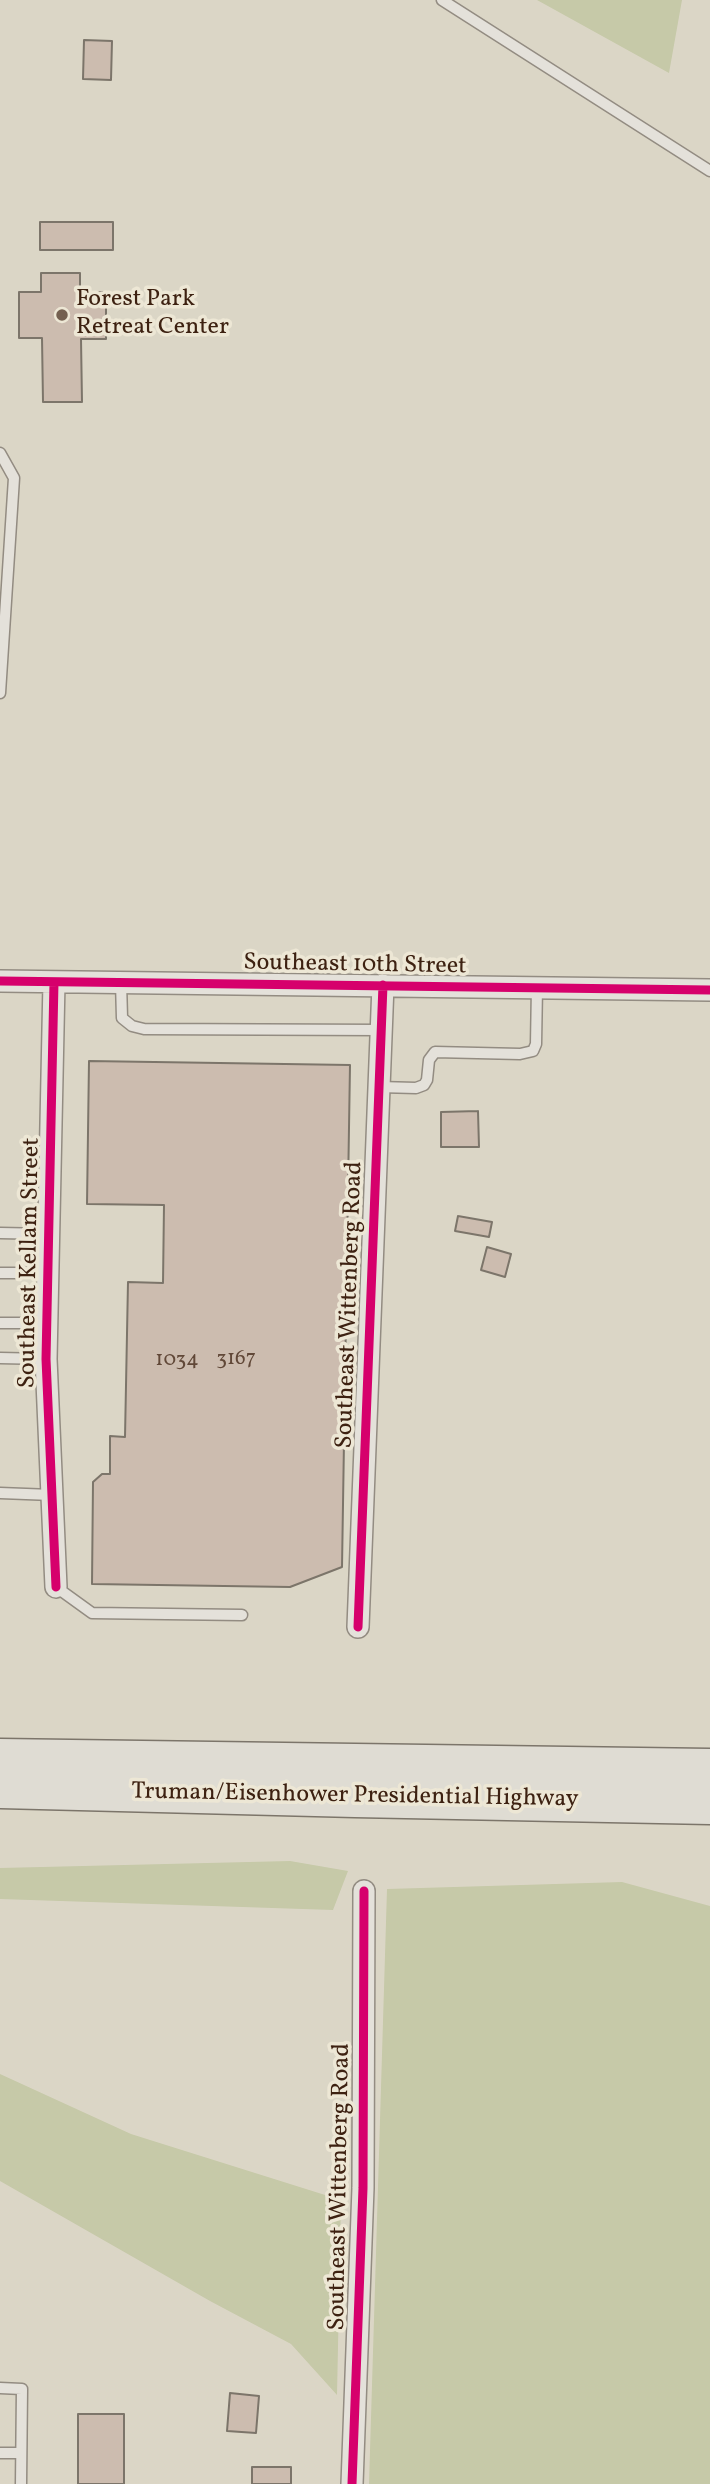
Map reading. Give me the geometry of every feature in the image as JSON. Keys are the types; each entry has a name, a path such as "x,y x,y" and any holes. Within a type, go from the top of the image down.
{"highway":[{"path":"0,1742 22,1742 151,1760"},
{"name":"Truman/Eisenhower Presidential Highway","path":"0,1758 710,1768"},
{"name":"Truman/Eisenhower Presidential Highway","path":"0,1788 369,1799 710,1805"},
{"path":"0,1795 58,1790"}],"street":[{"name":"Southeast 10th Street","path":"0,981 710,990"},
{"name":"Southeast Kellam Street","path":"54,982 46,1359 56,1587"},
{"name":"Southeast Wittenberg Road","path":"358,1627 383,985"},
{"name":"Southeast Wittenberg Road","path":"352,2484 363,2188 364,1891"}],"lane":[{"path":"442,0 710,171"},
{"path":"0,453 14,478 0,693"},
{"path":"121,982 121,1018 132,1026 144,1029 381,1030"},
{"path":"379,1087 424,1086 429,1060 435,1052 520,1054 533,1051 536,1044 537,987"},
{"path":"0,1233 50,1234"},
{"path":"0,1273 49,1273"},
{"path":"0,1323 48,1323"},
{"path":"0,1358 46,1359"},
{"path":"0,1493 52,1495"},
{"path":"56,1587 92,1613 242,1615"},
{"path":"0,2388 22,2389 21,2484"},
{"path":"0,2453 21,2453"}],"green space":[{"path":"537,0 682,0 669,73"},
{"path":"290,1861 348,1871 333,1910 0,1899 0,1868"},
{"path":"622,1882 710,1906 710,2484 369,2484 387,1889"},
{"path":"0,2074 131,2134 341,2200 337,2395 291,2344 0,2181"}],"building":[{"path":"84,40 112,41 111,80 83,79"},
{"name":"Forest Park Retreat Center","path":"40,222 113,222 113,250 40,250"},
{"name":"Forest Park Retreat Center","path":"41,273 80,273 80,293 106,292 106,339 81,339 82,402 43,402 42,338 19,338 19,292 41,292"},
{"path":"89,1061 350,1065 342,1567 290,1587 92,1584 93,1482 102,1474 110,1474 110,1436 125,1437 128,1282 163,1283 164,1205 87,1204"},
{"path":"478,1111 479,1147 441,1147 441,1112"},
{"path":"458,1216 492,1222 489,1237 455,1231"},
{"path":"487,1247 511,1254 505,1277 481,1270"},
{"path":"230,2393 259,2396 256,2433 227,2431"},
{"path":"78,2414 124,2414 124,2484 78,2484"},
{"path":"252,2467 291,2467 291,2484 252,2484"}],"cycle path":[{"path":"0,981 710,990"},
{"path":"54,982 46,1359 56,1587"},
{"path":"358,1627 383,985"},
{"path":"352,2484 363,2188 364,1891"}],"place":[{"name":"Forest Park Retreat Center","path":"62,315"}]}
